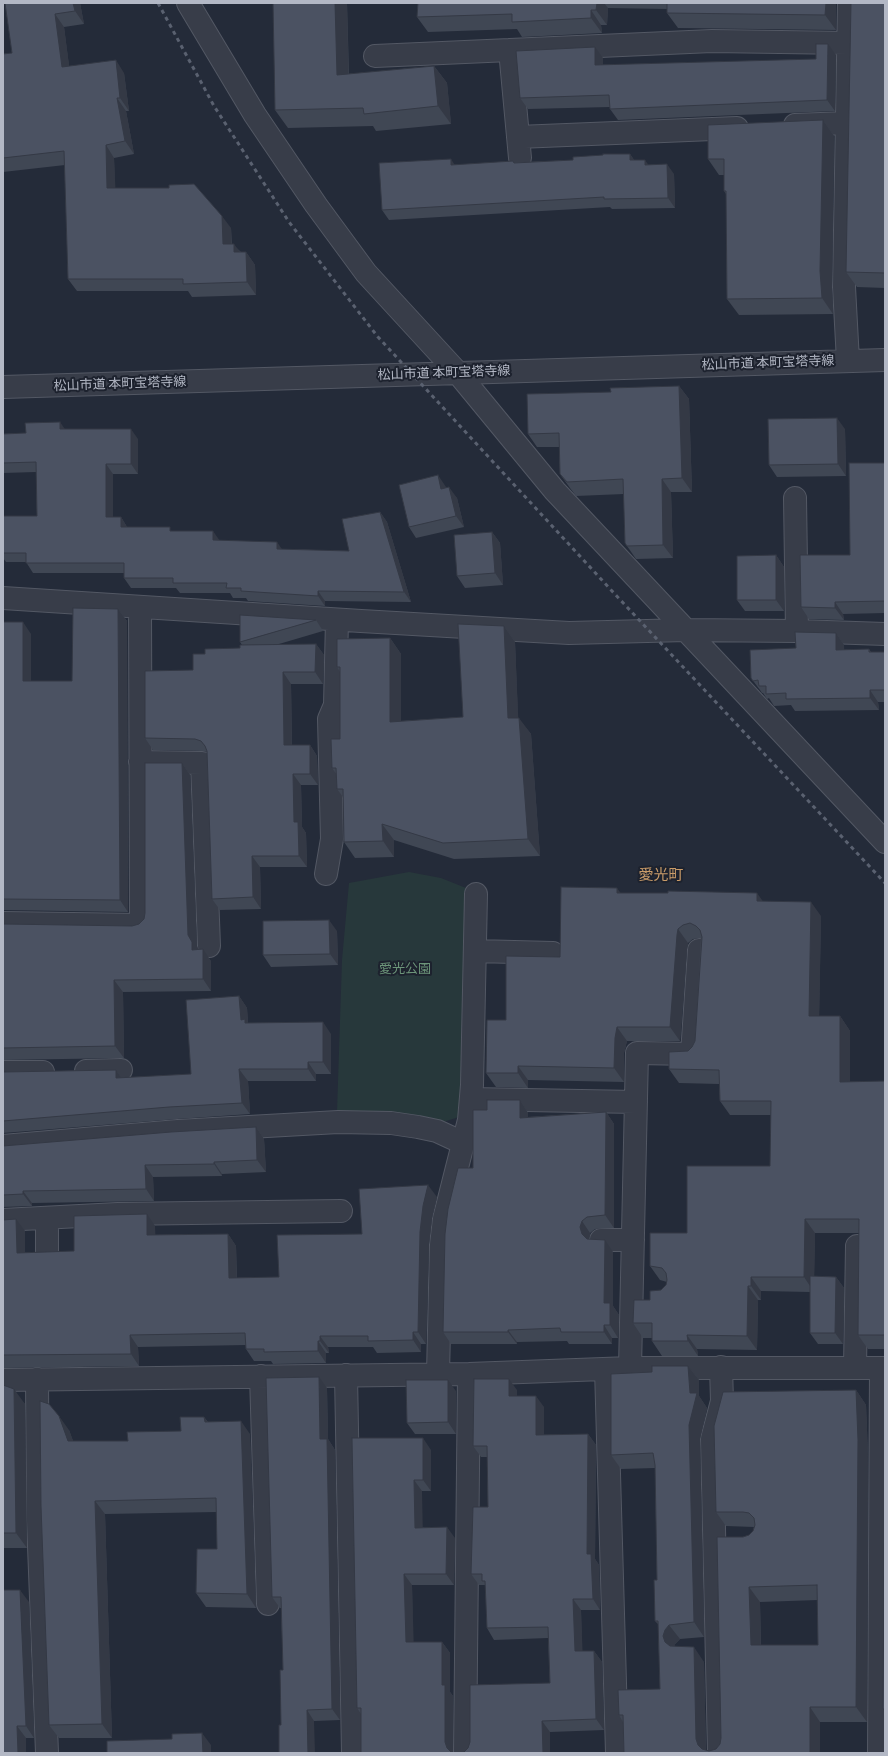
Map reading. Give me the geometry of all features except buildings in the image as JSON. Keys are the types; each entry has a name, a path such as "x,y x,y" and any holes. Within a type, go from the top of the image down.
{"street":[{"path":"188,3 254,116 316,205 366,273 457,372 555,491 885,842"},
{"path":"848,361 844,287 849,3"},
{"path":"375,56 712,41 848,43"},
{"path":"510,50 520,158"},
{"path":"777,126 847,123"},
{"path":"518,137 753,127"},
{"name":"松山市道 本町宝塔寺線","path":"3,387 885,360"},
{"path":"795,498 797,630"},
{"path":"3,598 337,620 569,633 686,630 797,630 885,634"},
{"path":"3,923 141,925 140,607"},
{"path":"326,874 332,838 329,719 335,705 337,620"},
{"path":"140,762 202,763 209,946"},
{"path":"438,1374 441,1245 444,1219 469,1120 471,1099 476,894"},
{"path":"475,950 553,953"},
{"path":"630,1368 642,1292 633,1240 637,1053 692,1054 699,950"},
{"path":"3,1072 121,1070"},
{"path":"471,1099 636,1102"},
{"path":"3,1146 178,1131 338,1122 392,1123 418,1126 437,1131 462,1143"},
{"path":"3,1220 118,1214 342,1211"},
{"path":"47,1218 47,1252"},
{"path":"601,1240 633,1240"},
{"path":"855,1367 857,1246"},
{"path":"719,1753 712,1439 722,1401 721,1367"},
{"path":"3,1380 468,1374 630,1368 883,1368 879,1753"},
{"path":"606,1369 617,1753"},
{"path":"465,1753 468,1374"},
{"path":"346,1375 353,1753"},
{"path":"261,1376 268,1604"},
{"path":"37,1379 38,1520 47,1753"},
{"path":"714,1539 737,1539"},
{"path":"693,1650 717,1649"}],"green space":[{"name":"愛光公園","path":"409,872 441,878 471,890 459,1117 443,1122 337,1112 342,960 349,883"}],"railway":[{"path":"158,3 214,106 289,222 378,337 612,591 885,883"}],"district":[{"name":"愛光町","path":"661,876"}]}
